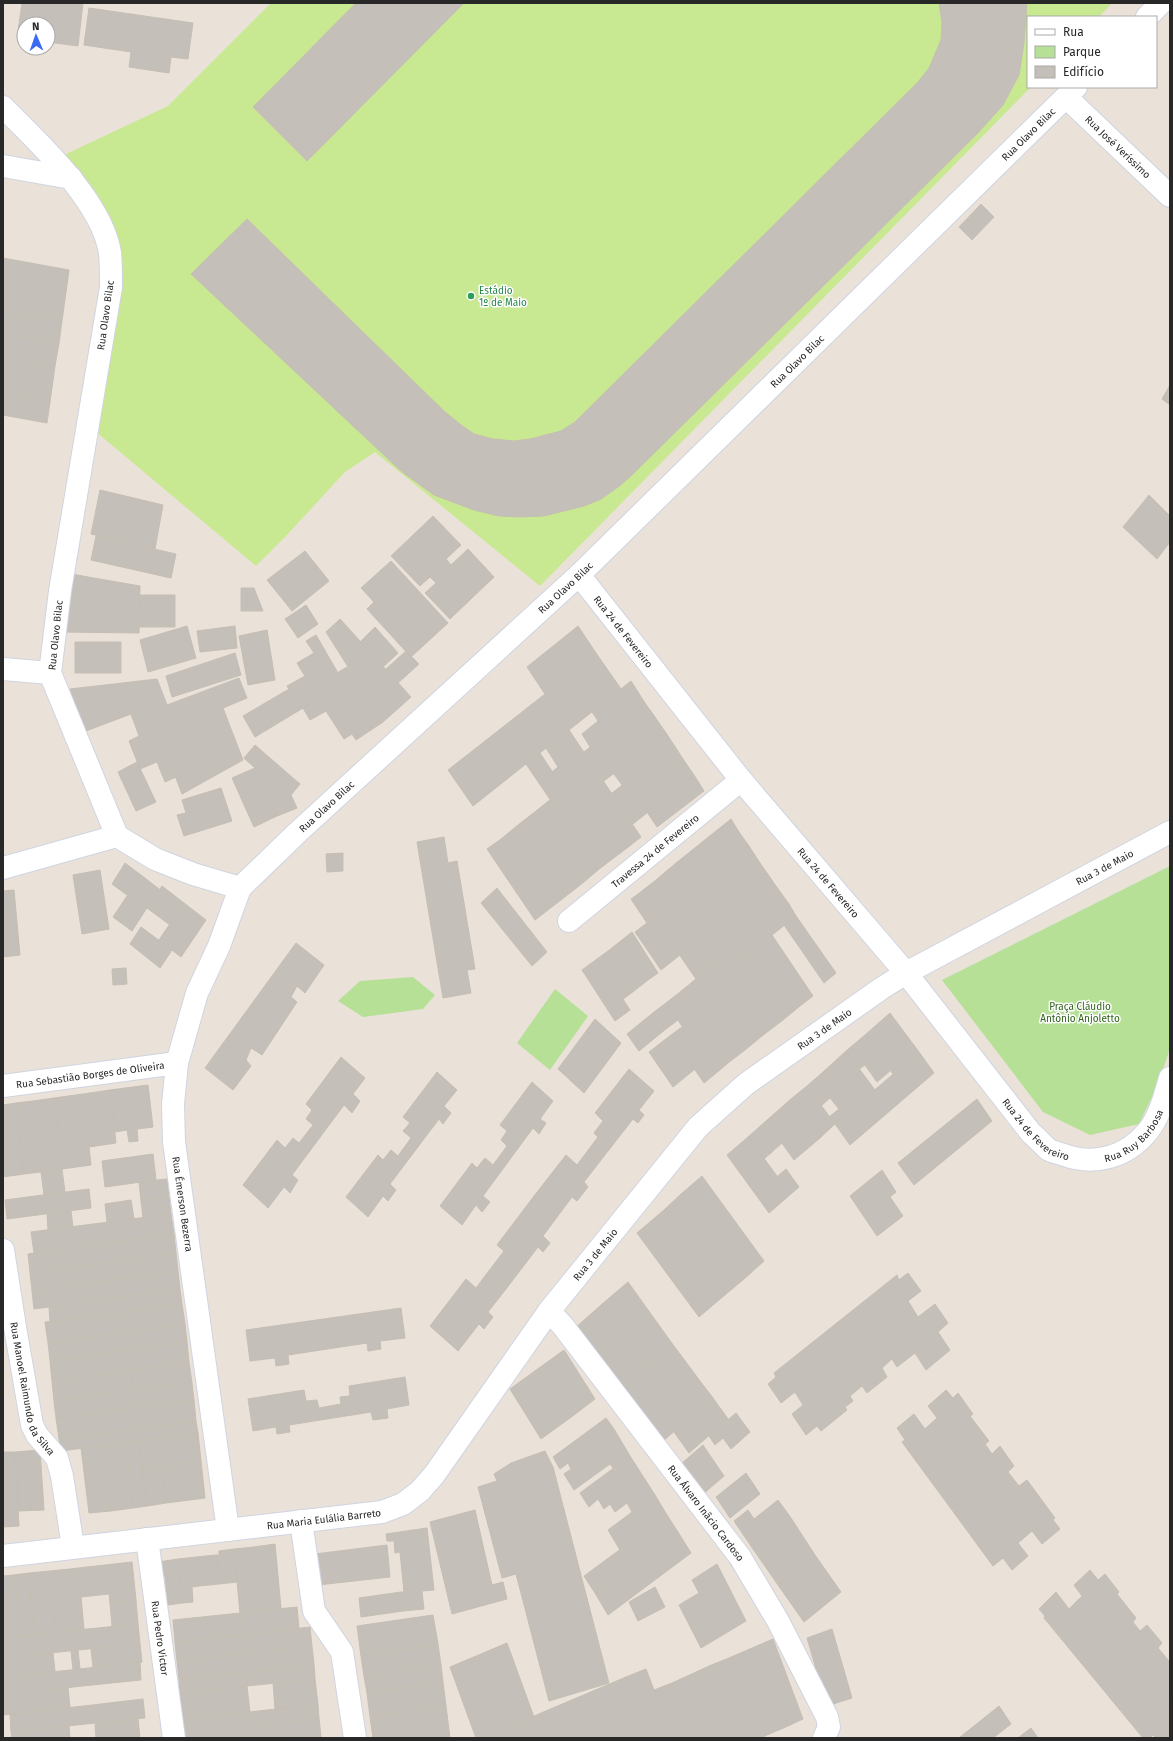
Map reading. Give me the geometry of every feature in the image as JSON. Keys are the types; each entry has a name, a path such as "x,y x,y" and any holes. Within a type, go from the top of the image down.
{"street":[{"path":"1148,16 1161,3"},
{"name":"Rua José Veríssimo","path":"1071,92 1170,196"},
{"name":"Rua Olavo Bilac","path":"240,888 298,832 579,575 1071,92"},
{"name":"Rua Olavo Bilac","path":"3,107 32,135 71,178 99,220 110,252 111,287 60,591 50,673 117,836"},
{"path":"3,166 71,178"},
{"name":"Rua 24 de Fevereiro","path":"579,575 741,780 906,973 1031,1133 1050,1150 1075,1159 1096,1160"},
{"path":"3,669 50,673"},
{"name":"Travessa 24 de Fevereiro","path":"569,922 741,780"},
{"name":"Rua 3 de Maio","path":"549,1311 698,1127 746,1084 810,1038 906,973 1170,832"},
{"path":"3,868 117,836 155,859 193,874 240,888"},
{"name":"Rua Émerson Bezerra","path":"228,1530 174,1142 173,1104 177,1063 197,993 219,946 240,888"},
{"name":"Rua Sebastião Borges de Oliveira","path":"3,1086 177,1063"},
{"name":"Rua Ruy Barbosa","path":"1096,1160 1119,1155 1135,1145 1149,1130 1162,1102 1170,1078"},
{"name":"Rua Manoel Raimundo da Silva","path":"3,1250 9,1328 32,1424 37,1435 57,1458 62,1476 73,1547"},
{"name":"Rua Maria Eulália Barreto","path":"3,1556 382,1512 403,1504 420,1491 434,1475 549,1311"},
{"name":"Rua Álvaro Inâcio Cardoso","path":"549,1311 563,1326 740,1557 778,1621 827,1717 829,1727 825,1737"},
{"path":"301,1521 314,1611 342,1652 355,1738"},
{"name":"Rua Pedro Victor","path":"147,1539 174,1738"}],"green space":[{"name":"Estádio 1º de Maio","path":"271,3 1112,3 1100,16 1027,16 1027,88 1030,88 540,586 375,452 345,472 256,566 95,431 120,261 64,155 168,106"},
{"name":"Praça Cláudio Antônio Anjoletto","path":"1170,866 1170,1048 1159,1082 1139,1124 1090,1135 1043,1112 942,980"},
{"path":"413,977 435,995 423,1009 363,1017 338,1001 360,981"},
{"path":"555,989 588,1016 550,1070 517,1043"}],"building":[{"path":"22,3 83,3 78,46 56,43 56,16 20,16"},
{"path":"356,3 464,3 307,161 253,107"},
{"path":"939,3 1027,3 1024,43 1019,75 1003,105 977,134 632,475 601,499 584,506 544,516 499,516 474,510 434,495 401,471 191,274 247,219 444,411 474,434 493,439 514,441 530,439 561,431 575,422 918,82 929,68 941,40 942,23"},
{"path":"89,8 193,23 188,59 171,57 169,73 129,67 131,52 84,45"},
{"path":"981,204 994,217 972,240 959,227"},
{"path":"3,258 69,270 62,321 3,311"},
{"path":"3,311 62,321 59,343 3,333"},
{"path":"3,333 59,343 55,366 3,357"},
{"path":"3,357 55,366 50,402 3,393"},
{"path":"1170,385 1170,405 1162,399"},
{"path":"3,393 50,402 47,423 3,415"},
{"path":"100,490 163,505 155,549 91,534"},
{"path":"1149,495 1170,516 1170,542 1157,559 1123,527"},
{"path":"433,516 461,545 446,559 451,565 468,549 494,577 450,619 425,593 436,583 430,577 420,586 391,556"},
{"path":"96,536 176,554 171,578 91,560"},
{"path":"305,551 329,581 292,611 267,580"},
{"path":"391,561 448,623 411,657 367,609 374,602 361,588"},
{"path":"71,574 140,586 139,633 62,632"},
{"path":"241,588 254,588 263,611 241,611"},
{"path":"139,595 175,595 175,627 139,627"},
{"path":"306,605 318,624 298,638 285,619"},
{"path":"340,619 411,697 383,722 326,632"},
{"path":"187,626 196,658 148,672 140,640"},
{"path":"235,626 237,648 200,652 197,631"},
{"path":"578,626 596,653 545,694 527,667"},
{"path":"375,627 398,653 383,667 360,642"},
{"path":"267,630 275,680 248,685 239,636"},
{"path":"316,635 338,673 312,688 297,663 314,653 306,641"},
{"path":"75,642 121,642 121,673 75,673"},
{"path":"406,651 419,664 398,683 386,669"},
{"path":"235,653 241,675 172,697 166,676"},
{"path":"596,653 621,689 569,730 545,694"},
{"path":"347,667 383,722 356,740 352,734 344,739 326,711 310,720 303,708 318,699 312,688"},
{"path":"305,676 318,699 255,737 243,716 289,689 287,686"},
{"path":"239,678 247,698 223,708 243,760 182,794 161,739 178,733 167,705"},
{"path":"157,679 178,733 161,739 176,777 165,782 157,762 140,769 129,741 139,736 131,714 86,731 70,689"},
{"path":"631,681 645,703 590,747 582,734 598,721 592,712"},
{"path":"545,694 569,730 473,806 448,770"},
{"path":"645,703 655,717 594,766 584,752"},
{"path":"655,717 666,733 604,781 594,766"},
{"path":"569,730 641,837 627,848 555,741"},
{"path":"666,733 674,745 622,785 614,774"},
{"path":"555,741 627,848 611,860 552,772 558,767 546,748"},
{"path":"255,745 300,784 291,795 297,808 277,816 255,768 244,758"},
{"path":"674,745 683,759 622,808 612,793"},
{"path":"540,753 611,860 598,870 526,764"},
{"path":"683,759 694,775 633,824 622,808"},
{"path":"137,762 156,802 136,811 118,772"},
{"path":"255,768 277,816 254,827 232,778"},
{"path":"694,775 704,791 657,827 647,812"},
{"path":"221,788 232,821 184,836 177,815 186,813 182,800"},
{"path":"551,799 598,870 584,882 536,811"},
{"path":"536,811 584,882 566,896 518,825"},
{"path":"731,819 739,832 685,876 676,863"},
{"path":"518,825 566,896 548,910 501,839"},
{"path":"739,832 749,846 695,890 685,876"},
{"path":"444,837 448,863 457,861 475,969 467,970 471,993 443,998 417,842"},
{"path":"501,839 548,910 535,920 487,849"},
{"path":"749,846 758,860 704,903 695,890"},
{"path":"343,853 343,871 327,872 326,854"},
{"path":"758,860 767,873 713,916 704,903"},
{"path":"125,863 141,875 127,895 112,884"},
{"path":"676,863 734,948 714,965 656,880"},
{"path":"100,870 109,929 82,934 73,875"},
{"path":"767,873 776,886 722,929 713,916"},
{"path":"141,875 159,889 132,931 113,917"},
{"path":"656,880 714,965 696,979 638,894"},
{"path":"162,886 184,903 170,925 147,908"},
{"path":"776,886 789,904 734,948 722,929"},
{"path":"497,888 547,952 532,966 481,903"},
{"path":"14,890 20,955 3,957 3,891"},
{"path":"638,894 680,955 661,970 635,932 647,923 631,899"},
{"path":"184,903 206,920 181,957 159,940"},
{"path":"789,904 796,916 742,959 734,948"},
{"path":"796,916 836,973 824,983 784,925"},
{"path":"141,927 172,950 160,968 130,944"},
{"path":"632,932 658,973 648,980 622,940"},
{"path":"772,935 813,996 800,1006 759,945"},
{"path":"622,940 648,980 634,991 608,951"},
{"path":"296,943 324,965 305,993 297,986 291,997 297,1002 262,1055 251,1048 246,1060 251,1066 233,1090 205,1068"},
{"path":"759,945 800,1006 783,1020 742,959"},
{"path":"734,948 783,1020 762,1036 714,965"},
{"path":"608,951 634,991 623,999 597,959"},
{"path":"597,959 630,1010 615,1021 582,970"},
{"path":"714,965 762,1036 745,1050 696,979"},
{"path":"126,968 127,984 113,985 112,969"},
{"path":"696,979 745,1050 728,1063 680,992"},
{"path":"680,992 728,1063 715,1074 666,1003"},
{"path":"666,1003 678,1020 666,1029 654,1012"},
{"path":"654,1012 666,1029 639,1051 627,1034"},
{"path":"890,1013 919,1052 893,1074 865,1035"},
{"path":"595,1019 621,1043 584,1093 558,1069"},
{"path":"682,1027 715,1074 704,1083 671,1035"},
{"path":"671,1035 695,1069 673,1087 649,1052"},
{"path":"865,1035 890,1071 877,1082 865,1065 859,1069 846,1051"},
{"path":"846,1051 875,1090 851,1110 823,1072"},
{"path":"919,1052 934,1073 850,1145 835,1124"},
{"path":"341,1057 365,1078 353,1094 360,1101 352,1113 344,1105 292,1175 298,1180 290,1193 284,1187 268,1208 243,1185 277,1140 285,1148 293,1138 299,1143 313,1125 306,1119 312,1110 306,1104"},
{"path":"629,1069 654,1091 639,1110 644,1115 638,1123 633,1119 601,1160 589,1149 598,1137 594,1133 603,1121 595,1113"},
{"path":"437,1072 457,1090 444,1106 451,1113 443,1124 439,1119 390,1184 396,1190 388,1201 383,1196 368,1217 346,1197 378,1155 383,1160 391,1150 398,1156 411,1138 403,1131 410,1123 403,1117"},
{"path":"823,1072 851,1110 835,1124 829,1117 839,1109 830,1098 821,1106 807,1086"},
{"path":"532,1082 553,1101 540,1119 546,1123 539,1134 533,1128 483,1196 490,1202 482,1212 476,1205 462,1225 440,1206 472,1163 477,1168 485,1158 493,1165 507,1146 501,1140 507,1131 500,1125"},
{"path":"148,1085 153,1127 137,1129 138,1141 129,1142 127,1130 115,1132 110,1090"},
{"path":"807,1086 835,1124 820,1138 791,1099"},
{"path":"110,1090 116,1143 89,1147 83,1094"},
{"path":"83,1094 91,1165 62,1169 54,1098"},
{"path":"54,1098 62,1169 41,1172 33,1101"},
{"path":"791,1099 820,1138 794,1160 766,1121"},
{"path":"977,1099 992,1121 914,1185 898,1163"},
{"path":"33,1101 41,1172 24,1174 16,1103"},
{"path":"16,1103 21,1146 4,1148 3,1105"},
{"path":"766,1121 782,1143 764,1159 748,1137"},
{"path":"748,1137 777,1176 756,1195 727,1155"},
{"path":"21,1146 24,1174 3,1177 3,1148"},
{"path":"589,1149 601,1160 584,1182 588,1187 577,1201 572,1197 557,1217 534,1196 566,1155 577,1165"},
{"path":"153,1154 156,1180 105,1187 102,1161"},
{"path":"62,1169 65,1192 44,1195 41,1172"},
{"path":"786,1169 799,1187 769,1213 756,1195"},
{"path":"882,1170 896,1192 890,1197 903,1216 877,1236 850,1196"},
{"path":"702,1176 764,1261 744,1279 681,1194"},
{"path":"167,1179 169,1197 141,1201 139,1182"},
{"path":"89,1189 91,1208 7,1219 5,1200"},
{"path":"681,1194 744,1279 726,1294 664,1210"},
{"path":"534,1196 557,1217 543,1236 550,1243 543,1252 538,1247 506,1289 488,1272 504,1251 497,1245"},
{"path":"169,1197 171,1214 143,1217 141,1201"},
{"path":"131,1200 134,1219 107,1222 105,1204"},
{"path":"664,1210 726,1294 699,1317 637,1233"},
{"path":"71,1211 73,1227 48,1230 47,1214"},
{"path":"171,1214 174,1234 34,1253 31,1232"},
{"path":"174,1234 176,1253 118,1261 115,1242"},
{"path":"115,1242 118,1261 30,1273 28,1254"},
{"path":"176,1253 178,1271 120,1279 118,1261"},
{"path":"118,1261 120,1279 32,1291 30,1273"},
{"path":"178,1271 180,1289 122,1297 120,1279"},
{"path":"488,1272 506,1289 488,1312 493,1317 484,1329 479,1324 458,1351 430,1326 466,1279 476,1288"},
{"path":"908,1273 921,1291 908,1301 918,1317 935,1304 948,1323 938,1332 950,1350 926,1370 915,1353 897,1367 892,1359 882,1368 887,1377 867,1393 862,1386 850,1396 853,1401 845,1407 847,1410 821,1431 817,1426 806,1435 792,1414 803,1405 795,1392 781,1403 768,1384 776,1377 774,1373 897,1275 899,1280"},
{"path":"120,1279 122,1297 34,1309 32,1291"},
{"path":"628,1282 671,1342 645,1364 601,1305"},
{"path":"180,1289 182,1304 124,1312 122,1297"},
{"path":"122,1297 124,1312 50,1322 49,1307"},
{"path":"182,1304 185,1324 126,1332 124,1312"},
{"path":"601,1305 614,1322 587,1345 574,1329"},
{"path":"401,1308 405,1338 380,1341 381,1349 368,1351 367,1343 288,1355 289,1364 276,1366 275,1358 250,1361 246,1330"},
{"path":"124,1312 126,1332 48,1343 45,1322"},
{"path":"614,1322 624,1336 597,1360 587,1345"},
{"path":"185,1324 187,1342 128,1350 126,1332"},
{"path":"126,1332 128,1350 50,1361 48,1343"},
{"path":"624,1336 633,1348 606,1372 597,1360"},
{"path":"187,1342 189,1362 131,1370 128,1350"},
{"path":"671,1342 700,1381 651,1424 622,1385"},
{"path":"633,1348 645,1364 622,1385 610,1368"},
{"path":"128,1350 131,1370 52,1381 50,1361"},
{"path":"564,1350 595,1399 570,1418 539,1368"},
{"path":"189,1362 192,1383 133,1390 131,1370"},
{"path":"539,1368 570,1418 541,1439 510,1389"},
{"path":"131,1370 133,1390 54,1401 52,1381"},
{"path":"405,1377 409,1405 387,1409 388,1418 373,1420 371,1412 289,1425 290,1432 277,1434 276,1427 253,1431 248,1399 304,1390 306,1401 317,1400 319,1408 341,1404 340,1397 350,1396 349,1386"},
{"path":"700,1381 713,1398 663,1441 651,1424"},
{"path":"192,1383 194,1400 135,1408 133,1390"},
{"path":"133,1390 135,1408 56,1418 54,1401"},
{"path":"946,1390 953,1398 958,1393 973,1414 970,1416 989,1441 985,1444 992,1454 1000,1446 1014,1466 1008,1472 1019,1486 1027,1480 1055,1518 1053,1520 1060,1529 1042,1544 1032,1531 1018,1543 1028,1556 1012,1570 1003,1558 993,1566 902,1442 905,1440 897,1428 914,1414 925,1429 937,1418 928,1406"},
{"path":"713,1398 728,1419 689,1453 674,1432"},
{"path":"194,1400 196,1421 138,1429 135,1408"},
{"path":"135,1408 138,1429 59,1439 56,1418"},
{"path":"736,1413 750,1432 731,1449 723,1438 715,1445 709,1436"},
{"path":"606,1418 614,1429 560,1469 553,1457"},
{"path":"196,1421 198,1433 139,1441 138,1429"},
{"path":"138,1429 139,1441 61,1451 59,1439"},
{"path":"614,1429 630,1456 613,1468 610,1464 574,1490 564,1474 571,1469 568,1463"},
{"path":"198,1433 201,1461 142,1469 139,1441"},
{"path":"139,1441 147,1506 133,1508 125,1442"},
{"path":"125,1442 133,1508 111,1511 103,1446"},
{"path":"703,1445 724,1476 703,1494 681,1464"},
{"path":"103,1446 111,1511 89,1513 81,1448"},
{"path":"40,1450 44,1510 18,1511 15,1452"},
{"path":"545,1451 553,1467 609,1683 549,1701 516,1574 502,1578 478,1487 497,1481 494,1474 511,1463"},
{"path":"3,1452 15,1452 19,1526 3,1527"},
{"path":"630,1456 655,1495 632,1512 627,1503 615,1512 610,1504 604,1509 598,1499 589,1507 580,1493"},
{"path":"201,1461 205,1498 182,1501 177,1464"},
{"path":"177,1464 182,1501 166,1503 162,1466"},
{"path":"162,1466 166,1503 147,1506 142,1469"},
{"path":"746,1473 760,1494 730,1518 716,1497"},
{"path":"655,1495 667,1515 620,1550 608,1530"},
{"path":"778,1500 791,1518 753,1549 734,1521 748,1510 754,1519"},
{"path":"475,1510 492,1585 503,1582 507,1599 452,1614 430,1522"},
{"path":"667,1515 678,1532 595,1593 584,1576"},
{"path":"791,1518 815,1555 778,1585 753,1549"},
{"path":"427,1528 434,1590 422,1591 424,1609 403,1611 401,1592 404,1592 400,1552 395,1553 394,1541 387,1541 386,1534"},
{"path":"678,1532 691,1553 608,1615 595,1593"},
{"path":"275,1544 281,1608 260,1610 254,1547"},
{"path":"387,1545 390,1577 318,1585 315,1554"},
{"path":"254,1547 260,1610 240,1613 234,1549"},
{"path":"234,1549 237,1582 219,1584 216,1555 219,1555 219,1551"},
{"path":"216,1555 219,1584 199,1586 196,1557"},
{"path":"815,1555 841,1592 804,1622 778,1585"},
{"path":"196,1557 199,1586 192,1587 193,1602 182,1603 178,1559"},
{"path":"178,1559 182,1603 168,1605 165,1576 159,1576 158,1562"},
{"path":"132,1562 136,1600 110,1603 109,1594 90,1596 87,1567"},
{"path":"717,1564 746,1621 701,1648 679,1605 699,1593 692,1580"},
{"path":"87,1567 90,1596 81,1597 84,1629 77,1630 70,1569"},
{"path":"70,1569 77,1630 56,1632 50,1571"},
{"path":"1090,1570 1098,1580 1105,1574 1119,1592 1117,1594 1136,1618 1133,1622 1140,1631 1147,1625 1162,1643 1158,1648 1169,1661 1170,1660 1169,1738 1156,1738 1153,1735 1149,1738 1143,1738 1044,1618 1045,1616 1039,1609 1056,1592 1069,1609 1082,1596 1074,1585"},
{"path":"50,1571 56,1632 34,1635 29,1573"},
{"path":"29,1573 34,1635 20,1637 14,1575"},
{"path":"14,1575 20,1637 3,1638 3,1576"},
{"path":"655,1587 665,1607 638,1621 629,1602"},
{"path":"401,1592 403,1611 361,1617 359,1598"},
{"path":"136,1600 138,1624 112,1626 110,1603"},
{"path":"297,1607 299,1628 242,1635 240,1613"},
{"path":"240,1613 242,1635 175,1642 173,1620"},
{"path":"433,1615 438,1644 361,1656 357,1626"},
{"path":"138,1624 140,1644 78,1650 77,1630"},
{"path":"310,1627 312,1646 244,1653 242,1635"},
{"path":"832,1629 852,1698 827,1706 807,1638"},
{"path":"77,1630 78,1650 3,1658 3,1638"},
{"path":"242,1635 244,1653 177,1661 175,1642"},
{"path":"773,1639 803,1719 788,1726 759,1645"},
{"path":"507,1643 534,1717 485,1738 476,1738 450,1667"},
{"path":"140,1644 142,1662 93,1667 91,1649"},
{"path":"438,1644 441,1665 364,1676 361,1656"},
{"path":"759,1645 788,1726 760,1738 729,1658"},
{"path":"312,1646 314,1664 246,1672 244,1653"},
{"path":"78,1650 80,1669 73,1670 71,1651"},
{"path":"53,1653 55,1671 3,1677 3,1658"},
{"path":"244,1653 246,1672 179,1679 177,1661"},
{"path":"729,1658 759,1738 736,1738 709,1666"},
{"path":"140,1662 141,1680 82,1686 80,1669"},
{"path":"314,1664 315,1679 247,1686 246,1672"},
{"path":"441,1665 443,1682 367,1693 364,1676"},
{"path":"709,1666 736,1738 718,1738 694,1673"},
{"path":"80,1669 82,1686 3,1695 3,1677"},
{"path":"646,1669 671,1738 649,1738 626,1677"},
{"path":"246,1672 247,1686 180,1694 179,1679"},
{"path":"694,1673 718,1738 692,1738 672,1683"},
{"path":"626,1677 649,1738 610,1738 593,1691"},
{"path":"315,1679 318,1704 275,1709 273,1683"},
{"path":"443,1682 446,1706 370,1717 367,1693"},
{"path":"672,1683 692,1738 671,1738 654,1690"},
{"path":"247,1686 250,1712 183,1719 180,1694"},
{"path":"68,1688 70,1707 3,1715 3,1695"},
{"path":"593,1691 610,1738 572,1738 560,1705"},
{"path":"143,1699 145,1718 86,1724 84,1706"},
{"path":"318,1704 319,1718 251,1725 250,1712"},
{"path":"560,1705 572,1738 550,1738 541,1713"},
{"path":"84,1706 86,1724 11,1732 10,1714"},
{"path":"446,1706 450,1738 373,1738 370,1717"},
{"path":"999,1706 1011,1724 993,1738 959,1738"},
{"path":"250,1712 252,1738 184,1738 183,1719"},
{"path":"541,1713 550,1738 491,1738 490,1736"},
{"path":"319,1718 321,1737 252,1738 251,1725"},
{"path":"138,1719 140,1738 96,1738 95,1724"},
{"path":"69,1726 70,1738 12,1738 11,1732"},
{"path":"1031,1728 1038,1738 1018,1738"}],"place":[{"name":"Estádio 1º de Maio","path":"471,296"}]}
